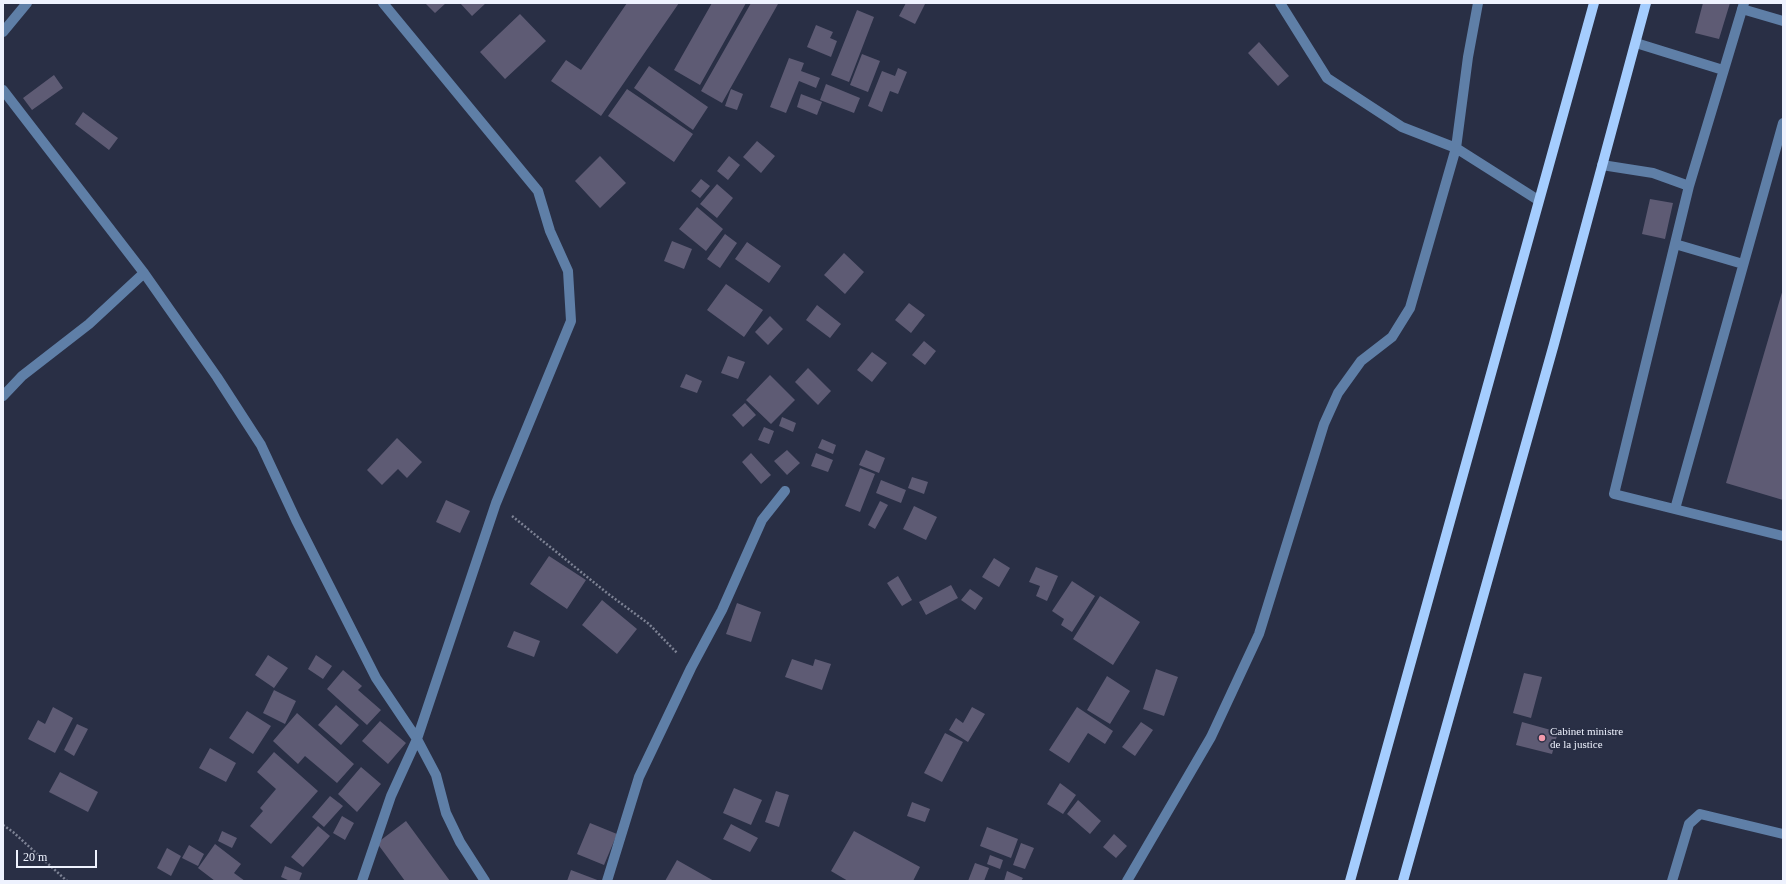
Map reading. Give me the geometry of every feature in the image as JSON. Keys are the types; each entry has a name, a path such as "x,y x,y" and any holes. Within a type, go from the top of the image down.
{"main road":[{"path":"1350,881 1538,200 1594,3"},
{"path":"1403,881 1646,3"}],"street":[{"path":"3,32 27,3"},
{"path":"362,881 390,796 417,739 496,503 571,321 568,270 550,231 538,191 384,3"},
{"path":"1280,3 1326,78 1402,127 1456,148 1538,200"},
{"path":"1127,881 1211,737 1259,634 1324,424 1338,393 1361,361 1392,336 1410,308 1456,148 1468,57 1478,3"},
{"path":"1783,21 1743,6 1689,186 1614,494 1783,536"},
{"path":"1636,43 1723,70"},
{"path":"3,90 144,273 217,377 261,445 296,520 376,678 417,739 436,775 446,813 454,830 485,881"},
{"path":"3,105 14,105"},
{"path":"1675,509 1783,123"},
{"path":"1602,165 1653,173 1689,186"},
{"path":"1675,244 1743,264"},
{"path":"3,396 22,376 89,324 144,273"},
{"path":"607,881 639,777 691,668 722,610 762,520 785,490"},
{"path":"1672,881 1689,824 1700,814 1783,834"}],"path":[{"path":"496,503 607,594 649,624 691,668"},
{"path":"3,825 13,832 67,881"}],"building":[{"path":"425,3 446,3 435,13"},
{"path":"460,3 486,3 472,16"},
{"path":"627,3 679,3 601,116 551,81 566,60 581,70"},
{"path":"712,3 746,3 700,85 674,70"},
{"path":"751,3 778,4 722,103 701,91"},
{"path":"906,3 925,4 915,24 899,16"},
{"path":"1703,3 1730,3 1719,39 1695,33"},
{"path":"857,10 874,17 849,82 831,75"},
{"path":"520,14 546,41 505,79 480,52"},
{"path":"816,25 833,32 830,38 837,41 831,57 807,47"},
{"path":"1259,42 1289,76 1278,86 1248,53"},
{"path":"862,54 880,61 868,92 850,85"},
{"path":"789,58 804,63 801,71 820,78 816,88 799,81 786,113 770,107"},
{"path":"649,66 708,107 693,130 634,88"},
{"path":"898,68 907,72 898,94 890,91 882,112 868,106 882,71 895,76"},
{"path":"54,75 63,88 32,110 23,98"},
{"path":"826,84 860,98 854,113 820,100"},
{"path":"627,89 693,134 674,162 608,116"},
{"path":"731,89 743,94 737,110 725,106"},
{"path":"801,94 822,102 817,115 797,107"},
{"path":"83,112 118,138 109,150 75,124"},
{"path":"757,141 775,156 761,173 743,157"},
{"path":"600,156 626,183 600,208 575,181"},
{"path":"729,156 740,165 728,180 717,171"},
{"path":"701,179 710,186 700,198 691,191"},
{"path":"717,184 733,198 717,218 700,204"},
{"path":"1650,199 1673,203 1665,239 1642,234"},
{"path":"697,207 723,229 706,251 679,229"},
{"path":"725,234 737,243 720,268 707,259"},
{"path":"672,241 692,249 684,269 664,261"},
{"path":"747,242 781,266 769,283 735,259"},
{"path":"844,253 864,272 845,294 824,275"},
{"path":"726,284 763,310 744,337 707,310"},
{"path":"1783,289 1783,500 1726,483"},
{"path":"909,303 925,315 911,333 895,320"},
{"path":"817,305 841,324 830,338 806,320"},
{"path":"770,316 783,329 768,345 755,332"},
{"path":"924,341 936,351 925,365 912,355"},
{"path":"872,352 887,363 872,382 857,370"},
{"path":"728,356 745,362 738,379 721,373"},
{"path":"808,368 831,391 818,405 795,382"},
{"path":"686,374 702,381 697,393 680,387"},
{"path":"770,375 795,400 771,424 746,400"},
{"path":"745,403 756,415 743,427 732,415"},
{"path":"782,417 796,423 793,432 779,426"},
{"path":"764,427 774,431 769,444 758,440"},
{"path":"397,438 422,462 407,478 398,469 382,485 367,470"},
{"path":"822,439 836,445 833,454 818,448"},
{"path":"787,450 800,463 787,475 774,461"},
{"path":"866,450 885,458 879,473 859,465"},
{"path":"751,453 771,475 761,484 742,462"},
{"path":"816,453 833,460 828,472 811,466"},
{"path":"860,468 875,474 860,512 845,506"},
{"path":"912,477 928,482 924,494 908,488"},
{"path":"881,480 906,490 901,503 876,493"},
{"path":"446,500 470,511 460,533 436,522"},
{"path":"880,501 888,505 875,529 868,525"},
{"path":"914,506 937,517 926,540 903,529"},
{"path":"549,556 586,580 567,609 530,584"},
{"path":"994,558 1010,568 999,587 982,577"},
{"path":"1036,567 1058,576 1047,601 1036,596 1040,586 1029,582"},
{"path":"898,576 912,600 902,606 887,583"},
{"path":"1072,581 1095,596 1072,632 1061,625 1064,619 1052,611"},
{"path":"951,585 958,598 926,615 919,602"},
{"path":"970,589 983,598 975,610 961,600"},
{"path":"1100,596 1140,622 1113,665 1073,639"},
{"path":"602,600 637,629 617,654 582,625"},
{"path":"737,603 761,612 751,642 726,634"},
{"path":"514,631 540,641 534,657 507,647"},
{"path":"268,655 288,668 274,688 255,675"},
{"path":"316,655 332,666 323,679 308,669"},
{"path":"792,659 813,666 815,659 831,664 822,690 785,677"},
{"path":"1156,669 1178,677 1164,716 1143,709"},
{"path":"343,670 362,686 358,690 381,710 367,725 327,689"},
{"path":"1524,673 1542,677 1531,718 1513,713"},
{"path":"1107,676 1130,691 1110,724 1087,710"},
{"path":"274,690 296,701 285,724 263,713"},
{"path":"336,705 359,725 341,745 318,725"},
{"path":"53,707 73,718 55,753 28,739 38,720 45,724"},
{"path":"972,707 985,714 968,742 949,730 956,718 963,723"},
{"path":"1077,707 1113,731 1105,744 1088,733 1069,763 1049,750"},
{"path":"247,711 271,726 253,754 229,738"},
{"path":"297,713 354,764 337,783 305,756 298,764 273,741"},
{"path":"380,721 406,743 388,764 362,741"},
{"path":"1141,722 1153,730 1135,756 1122,747"},
{"path":"1522,722 1558,732 1552,754 1516,745"},
{"path":"77,724 88,729 74,756 64,750"},
{"path":"945,733 963,742 942,782 924,773"},
{"path":"210,748 236,763 226,782 199,768"},
{"path":"274,752 318,791 271,844 250,826 263,811 260,808 276,789 257,772"},
{"path":"361,767 381,784 357,812 338,794"},
{"path":"60,772 98,792 88,812 49,792"},
{"path":"1060,783 1076,795 1063,814 1047,804"},
{"path":"734,788 762,800 751,825 723,813"},
{"path":"776,791 789,795 779,827 765,822"},
{"path":"330,796 343,806 324,827 312,817"},
{"path":"1078,800 1101,821 1090,834 1067,814"},
{"path":"912,802 930,809 925,822 907,816"},
{"path":"342,816 354,823 345,840 333,833"},
{"path":"406,821 450,881 405,881 377,843"},
{"path":"590,823 617,834 604,865 577,854"},
{"path":"731,824 758,838 750,852 723,839"},
{"path":"318,826 330,836 303,867 291,857"},
{"path":"987,827 1018,839 1011,858 980,846"},
{"path":"222,831 237,838 232,848 218,841"},
{"path":"854,831 920,867 913,881 848,881 831,871"},
{"path":"1114,834 1127,846 1116,858 1103,847"},
{"path":"1021,843 1034,848 1025,869 1013,865"},
{"path":"215,844 241,864 234,873 245,881 215,881 198,868"},
{"path":"189,845 204,854 198,866 182,858"},
{"path":"167,848 181,856 171,876 157,868"},
{"path":"990,855 1003,860 1000,869 987,864"},
{"path":"677,860 714,881 665,881"},
{"path":"975,863 989,868 984,881 968,881"},
{"path":"285,866 302,873 299,881 290,881 281,877"},
{"path":"571,870 600,881 567,881"},
{"path":"1007,871 1023,878 1021,881 1004,881"}],"place":[{"name":"Cabinet ministre de la justice","path":"1542,738"}]}
